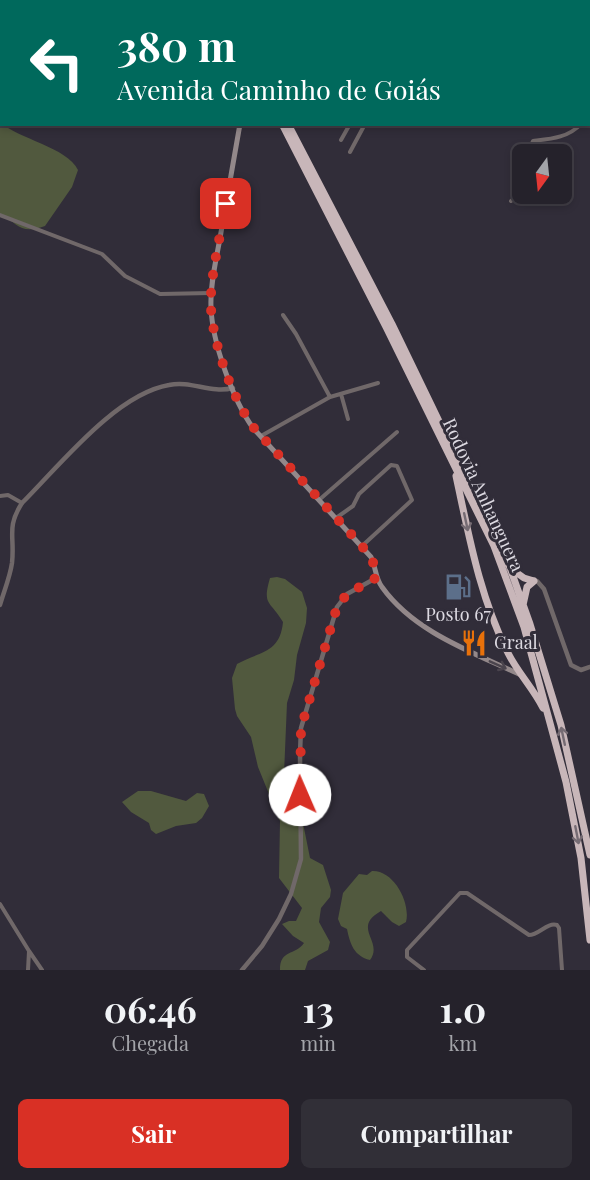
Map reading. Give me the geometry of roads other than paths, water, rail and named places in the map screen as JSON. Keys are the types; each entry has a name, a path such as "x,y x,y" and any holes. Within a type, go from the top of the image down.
{"highway":[{"name":"Rodovia Anhanguera","path":"283,126 494,546 524,627 551,723 577,837 590,940"},
{"name":"Rodovia Anhanguera","path":"289,126 392,324 510,568 524,605 561,725 590,855"},
{"path":"454,465 479,578 507,651 538,698 551,723"},
{"path":"510,568 520,576 534,581 527,587 524,605"}],"main road":[{"path":"240,126 211,293 211,309 214,335 233,388 248,420 362,546 376,567 376,578 382,588 407,615 435,633 524,677"}],"street":[{"path":"341,140 349,126"},
{"path":"350,152 364,126"},
{"path":"531,144 533,141 562,137 579,126"},
{"path":"0,214 102,254 125,276 160,294 211,293"},
{"path":"283,315 296,334 330,397"},
{"path":"0,605 12,563 11,526 14,516 22,503 97,428 128,402 149,391 181,383 222,392 233,388"},
{"path":"261,436 330,397 378,383"},
{"path":"341,393 348,419"},
{"path":"319,500 397,432"},
{"path":"336,518 353,506 359,494 391,465 397,466 411,496 410,504 362,546"},
{"path":"0,496 8,495 22,503"},
{"path":"242,970 262,946 279,920 291,894 301,859 301,728 337,607 347,594 376,578"},
{"path":"534,581 537,581 544,589 571,665 581,670 590,667"},
{"path":"424,970 407,957 407,950 460,893 467,893 529,934 534,934 551,924 558,926 562,970"},
{"path":"0,904 42,970"},
{"path":"28,970 29,951"}],"place":[{"name":"Posto 67","path":"458,587"},
{"name":"Graal","path":"474,643"}]}
